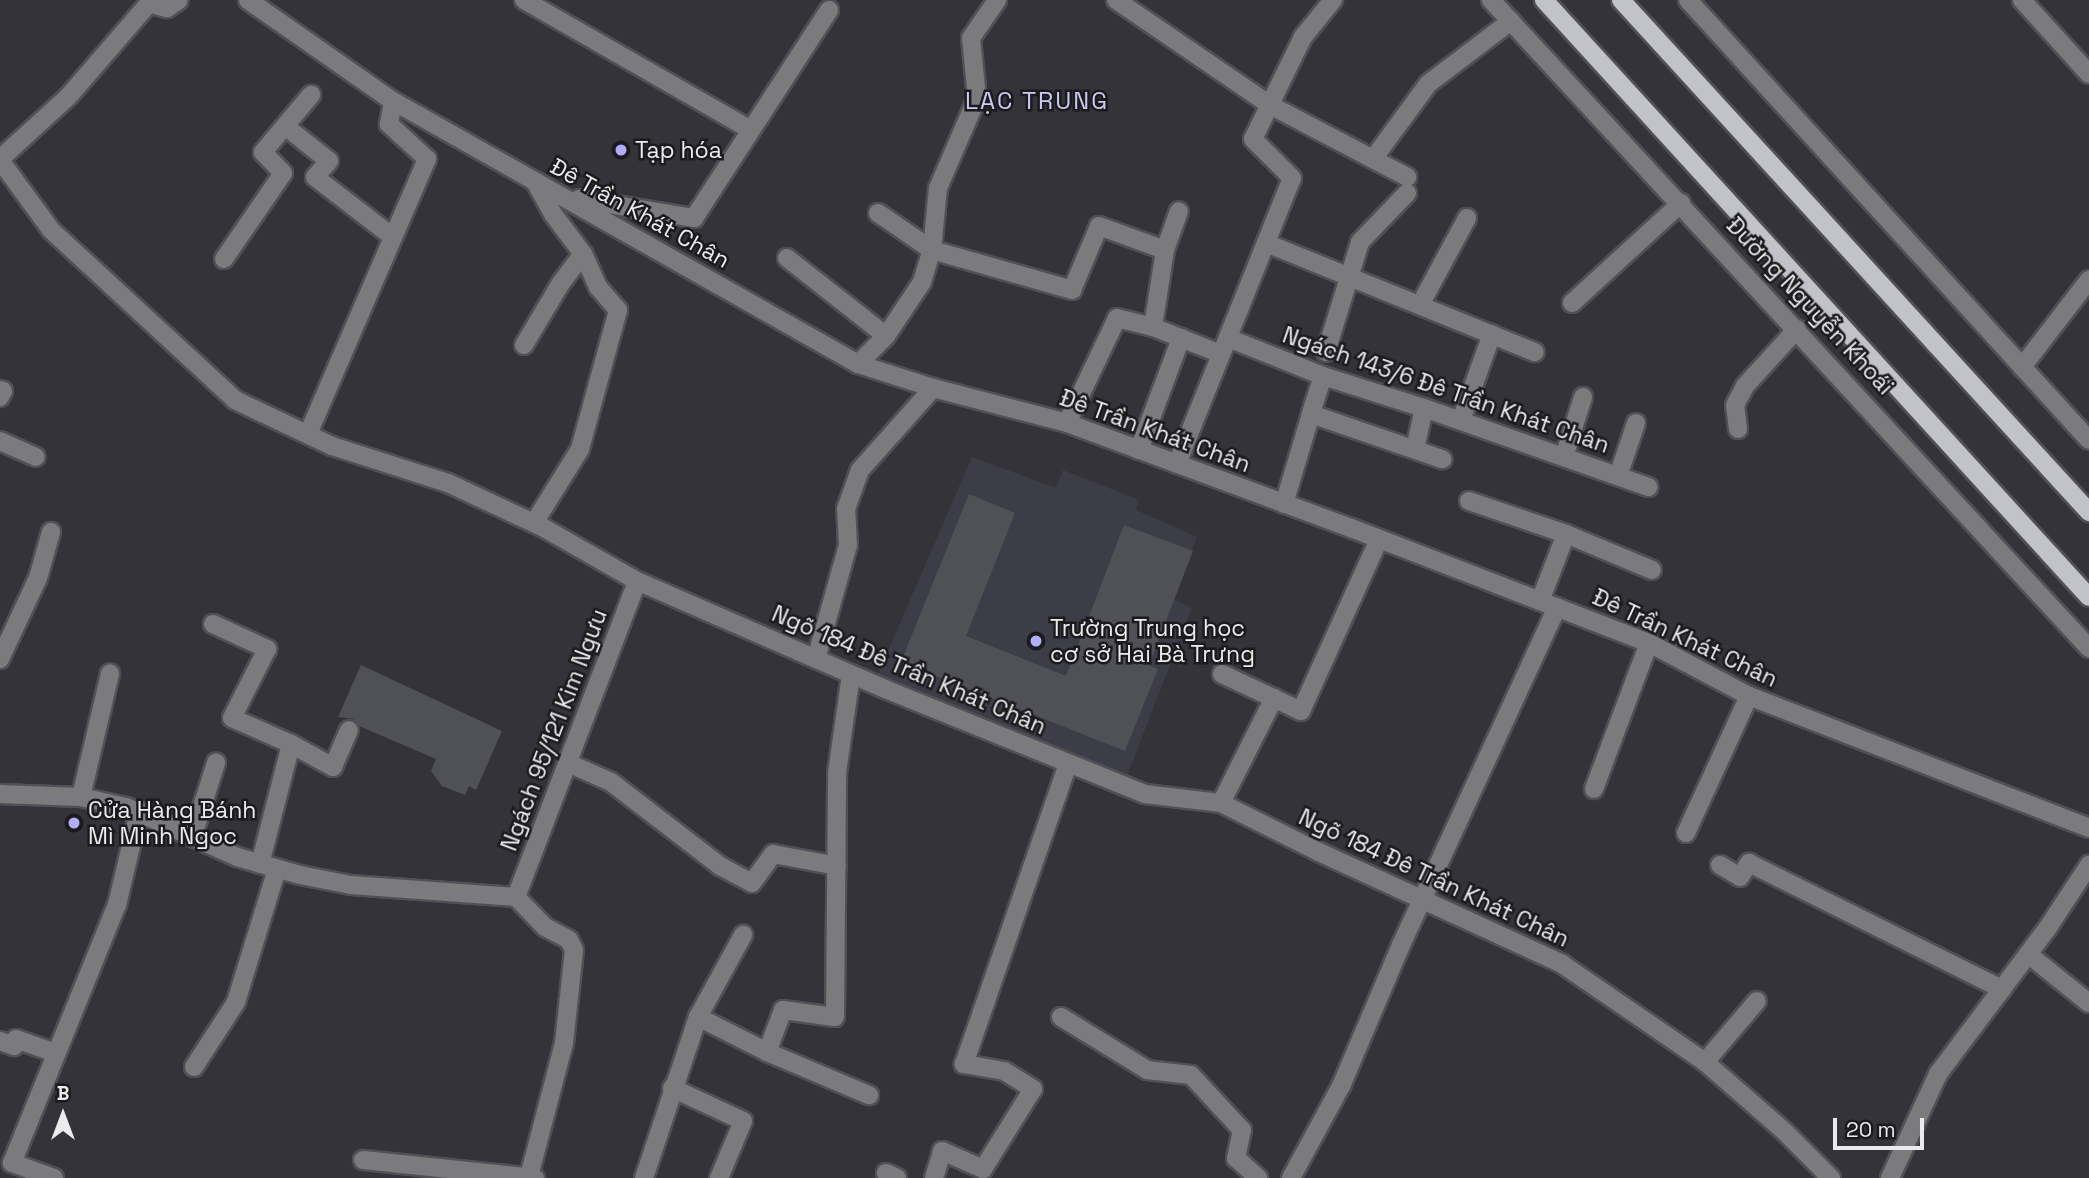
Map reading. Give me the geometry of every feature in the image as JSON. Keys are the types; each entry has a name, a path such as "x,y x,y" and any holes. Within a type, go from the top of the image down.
{"main road":[{"name":"Đường Nguyễn Khoái","path":"1544,0 2089,597"},
{"path":"1621,0 2089,512"}],"street":[{"path":"0,160 68,97 149,3 167,8 179,0"},
{"name":"Đê Trần Khát Chân","path":"248,0 393,101 858,364 933,388 1067,423 1284,503 1649,643 1749,696 2089,828"},
{"path":"524,0 552,7 749,129"},
{"path":"858,364 886,336 922,282 932,250 938,188 977,98 971,38 997,0"},
{"path":"1116,0 1270,105 1373,159 1407,185 1360,242 1351,279 1326,352"},
{"path":"1177,464 1292,178 1253,139 1303,37 1333,0"},
{"name":"Đường Nguyễn Khoái","path":"1491,0 1681,202 2089,648"},
{"path":"1688,0 2089,440"},
{"path":"2022,0 2089,74"},
{"path":"566,197 694,218 749,129 829,10"},
{"path":"1373,159 1428,84 1511,21"},
{"path":"224,259 284,173 263,152 311,95"},
{"path":"308,434 427,159 389,124 393,101"},
{"path":"285,126 329,161 315,177 393,237"},
{"name":"Ngõ 184 Đê Trần Khát Chân","path":"0,160 51,230 235,400 332,446 447,482 534,523 637,581 851,675 1068,764 1145,794 1222,803 1423,901 1562,964 1705,1062 1831,1178"},
{"path":"534,523 580,449 618,310 598,287 583,254 553,215 536,183"},
{"path":"1572,303 1681,202"},
{"path":"1153,327 1165,250 1179,212"},
{"path":"878,214 932,250 1072,290 1099,226 1165,250"},
{"path":"1420,305 1467,218"},
{"path":"1266,243 1535,352"},
{"path":"524,345 561,283 583,254"},
{"path":"787,258 886,336"},
{"path":"2022,367 2089,280"},
{"name":"Ngách 143/6 Đê Trần Khát Chân","path":"1067,423 1117,318 1153,327 1181,338 1225,346 1323,376 1461,420 1648,486"},
{"path":"1738,429 1735,405 1745,386 1797,329"},
{"path":"1461,420 1492,334"},
{"path":"1139,450 1181,338"},
{"path":"1284,503 1323,376"},
{"path":"816,659 848,545 845,509 860,470 933,388"},
{"path":"0,390 3,391 0,397"},
{"path":"1564,457 1583,397"},
{"path":"1415,449 1424,408"},
{"path":"1311,414 1442,459"},
{"path":"1618,475 1636,423"},
{"path":"0,441 36,457"},
{"path":"1469,500 1566,534 1652,570"},
{"path":"0,659 38,578 51,533"},
{"path":"1540,601 1566,534"},
{"path":"1222,674 1301,711 1379,540"},
{"name":"Ngách 95/121 Kim Ngưu","path":"516,897 637,581"},
{"path":"1291,1178 1342,1084 1557,607"},
{"path":"213,624 267,649 232,718 333,766 349,730"},
{"path":"1594,789 1649,643"},
{"path":"81,797 110,673"},
{"path":"767,1052 783,1010 835,1017 837,773 851,675"},
{"path":"1686,833 1749,696"},
{"path":"1222,803 1274,698"},
{"path":"194,1067 236,1002 268,867 290,744"},
{"path":"192,835 216,763"},
{"path":"568,763 611,782 720,866 752,883 773,855 837,866"},
{"path":"934,1178 942,1151 983,1169 1034,1089 1004,1071 964,1064 1068,764"},
{"path":"0,794 81,797 139,812 237,858 351,885 516,897 545,927 569,940 574,950 564,1043 532,1177 363,1160"},
{"path":"54,1178 12,1163 117,905 139,812"},
{"path":"1720,865 1740,877 1749,863 2002,989"},
{"path":"1890,1178 1938,1074 2028,954 2089,865"},
{"path":"644,1178 698,1017 743,935"},
{"path":"2028,954 2089,1003"},
{"path":"1705,1062 1757,1001"},
{"path":"698,1017 767,1052 869,1095"},
{"path":"1061,1017 1147,1070 1191,1075 1242,1130 1236,1158 1258,1178"},
{"path":"0,1041 14,1046 16,1039 55,1053"},
{"path":"672,1088 743,1121 719,1178"}],"shaded area":[{"name":"Trường Trung học cơ sở Hai Bà Trưng","path":"972,457 1056,488 1063,470 1139,500 1136,510 1197,537 1174,599 1192,608 1127,776 878,674"}],"building":[{"path":"969,494 1015,513 966,636 1066,676 1124,525 1193,551 1149,665 1158,669 1125,751 901,662"},
{"path":"361,665 502,731 476,790 469,786 465,795 442,786 431,771 436,759 359,726 353,719 338,717"}],"place":[{"name":"Tạp hóa","path":"621,150"},
{"name":"Trường Trung học cơ sở Hai Bà Trưng","path":"1036,641"},
{"name":"Cửa Hàng Bánh Mì Minh Ngoc","path":"74,823"}],"district":[{"name":"LẠC TRUNG","path":"1037,101"}]}
